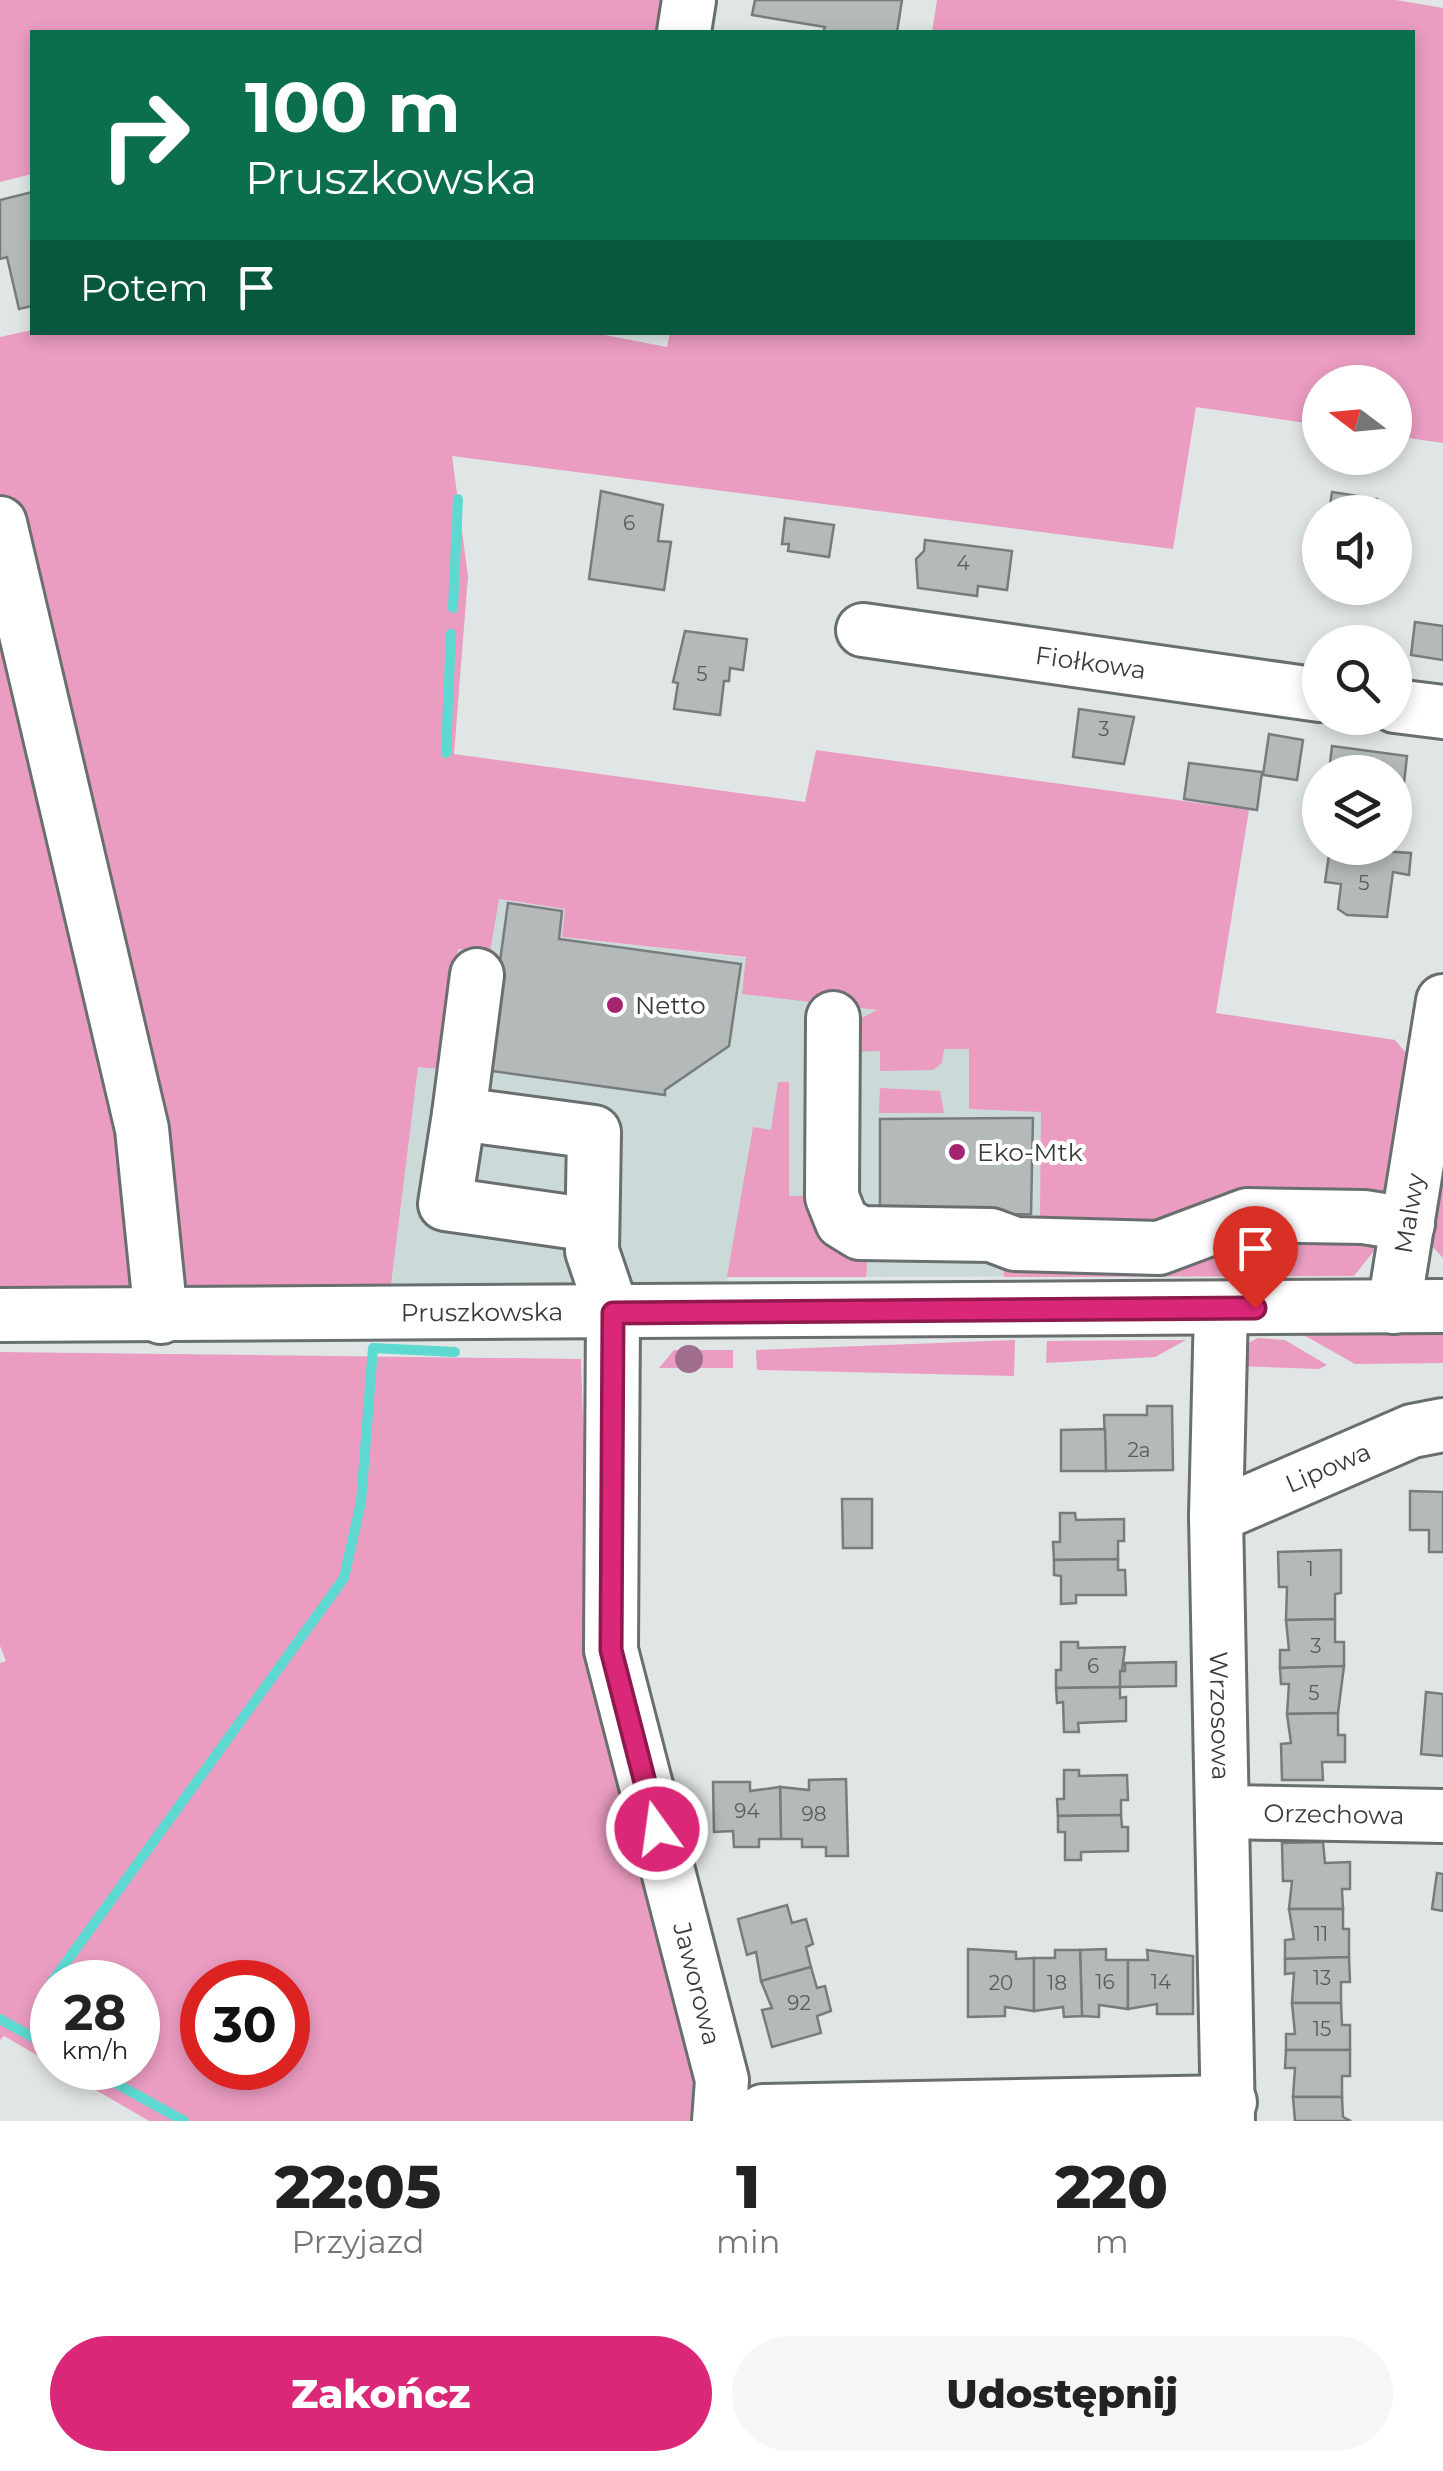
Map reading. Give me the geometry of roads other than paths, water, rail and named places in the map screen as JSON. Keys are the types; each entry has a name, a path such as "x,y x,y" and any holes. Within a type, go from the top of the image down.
{"street":[{"path":"684,30 689,0"},
{"path":"0,524 142,1129 162,1316"},
{"name":"Fiołkowa","path":"862,630 1302,692"},
{"path":"1412,708 1443,712"},
{"path":"477,976 445,1204 592,1224"},
{"name":"Malwy","path":"1419,1307 1408,1224 1442,1015"},
{"path":"833,1018 832,1196 842,1222 860,1232 992,1235 1015,1244 1158,1248 1248,1215 1364,1217 1408,1224"},
{"path":"459,1114 594,1132 594,1262 613,1313"},
{"name":"Pruszkowska","path":"0,1315 1419,1307"},
{"name":"Wrzosowa","path":"1220,1308 1216,1516 1229,2112"},
{"name":"Jaworowa","path":"613,1313 611,1650 722,2080 741,2116 1229,2112"},
{"name":"Lipowa","path":"1216,1516 1412,1431 1443,1426"},
{"name":"Orzechowa","path":"1224,1812 1443,1816"}],"waterway":[{"path":"453,608 458,499"},
{"path":"446,753 451,634"},
{"path":"68,1960 344,1578 361,1502 373,1348 455,1352"},
{"path":"0,2019 30,2036"},
{"path":"128,2090 184,2121"}],"place":[{"name":"Netto","path":"615,1005"},
{"name":"Eko-Mtk","path":"957,1152"}]}
